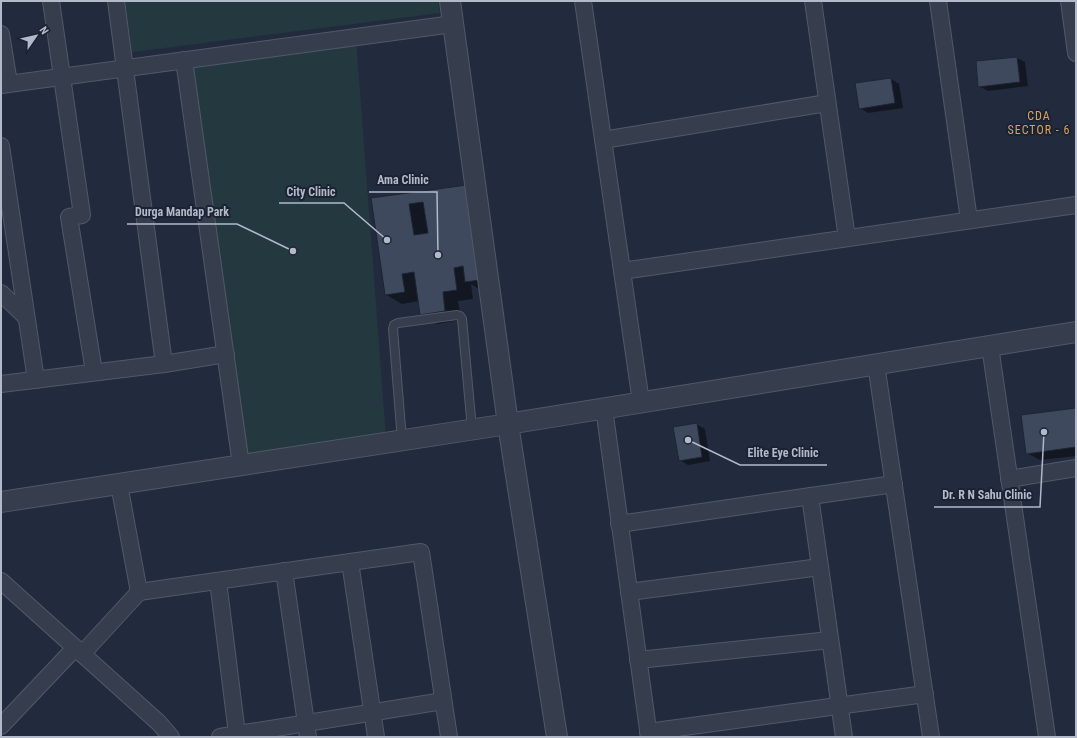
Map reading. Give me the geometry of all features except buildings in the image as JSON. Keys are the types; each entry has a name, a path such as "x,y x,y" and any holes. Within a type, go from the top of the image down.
{"street":[{"path":"51,1 82,215 69,217 94,372"},
{"path":"116,1 164,364"},
{"path":"450,1 508,424 557,737"},
{"path":"583,1 641,402"},
{"path":"813,1 847,238"},
{"path":"938,1 969,220"},
{"path":"1072,4 1076,53"},
{"path":"1,34 5,84 454,24"},
{"path":"184,60 242,465"},
{"path":"603,140 827,103"},
{"path":"1,146 36,380"},
{"path":"622,271 1076,205"},
{"path":"1,293 26,317"},
{"path":"1,502 508,424 1076,332"},
{"path":"990,346 1047,737"},
{"path":"1,384 164,364 226,354"},
{"path":"876,364 931,737"},
{"path":"604,408 648,735 925,694"},
{"path":"1009,478 1076,468"},
{"path":"119,484 139,592"},
{"path":"619,524 894,484"},
{"path":"810,496 844,737"},
{"path":"1,726 139,592 421,552 449,737"},
{"path":"350,562 376,737"},
{"path":"629,592 820,567"},
{"path":"284,572 307,730"},
{"path":"1,581 159,723 171,737"},
{"path":"218,581 237,734"},
{"path":"638,660 830,640"},
{"path":"220,737 237,734 307,730 373,712 444,701"},
{"path":"1,732 6,737"}],"lane":[{"path":"402,440 392,329 398,324 457,315 460,316 462,319 472,429"}],"green space":[{"path":"125,1 438,1 440,13 132,52"},
{"path":"356,40 386,438 244,461 187,63"}],"place":[{"name":"City Clinic","path":"387,240"},
{"name":"Durga Mandap Park","path":"293,251"},
{"name":"Ama Clinic","path":"438,255"},
{"name":"Dr. R N Sahu Clinic","path":"1044,432"},
{"name":"Elite Eye Clinic","path":"688,440"}],"district":[{"name":"CDA SECTOR - 6","path":"1039,123"}]}
